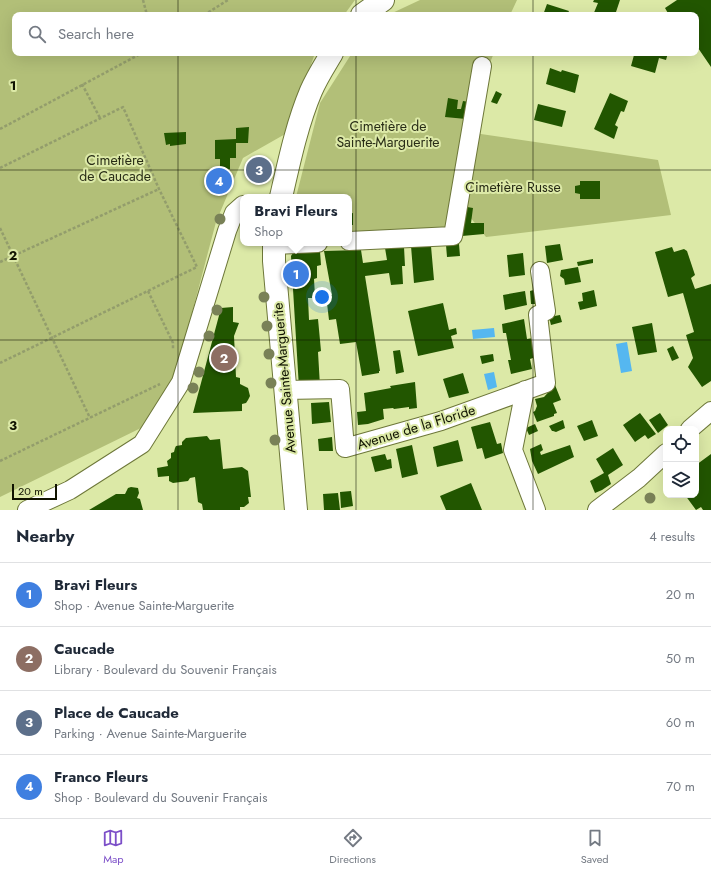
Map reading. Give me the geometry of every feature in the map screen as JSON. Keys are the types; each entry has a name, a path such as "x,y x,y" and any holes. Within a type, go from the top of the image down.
{"street":[{"path":"360,12 368,0"},
{"path":"366,12 383,0"},
{"path":"282,194 307,102 318,76 330,56"},
{"path":"352,241 453,236 482,66"},
{"path":"27,510 70,490 142,444 181,382 227,230 234,213 240,208"},
{"name":"Avenue Sainte-Marguerite","path":"274,246 284,390 296,510"},
{"name":"Avenue de la Floride","path":"284,390 340,389 345,448 441,421 546,383 538,315 546,311 540,271"},
{"path":"526,390 513,450 536,510"},
{"path":"694,426 711,411"},
{"path":"597,510 639,478 663,456"}],"path":[{"path":"144,0 146,12"},
{"path":"209,12 228,0"},
{"path":"0,129 136,56"},
{"path":"82,84 100,118"},
{"path":"0,168 123,107 197,267 0,363"},
{"path":"0,262 160,189"},
{"path":"0,228 90,418"},
{"path":"148,291 173,342 171,356"},
{"path":"0,461 162,384"}],"green space":[{"name":"Cimetière de Caucade","path":"0,0 355,0 346,12 12,12 12,56 314,56 287,133 243,158 216,222 178,366 163,398 143,427 0,497"},
{"path":"420,0 517,0 511,12 394,12"},
{"name":"Cimetière de Sainte-Marguerite","path":"350,56 493,56 489,65 446,232 352,239 352,194 297,194 320,103"},
{"name":"Cimetière Russe","path":"474,133 658,160 671,215 486,237 462,207"}],"water":[{"path":"494,328 495,337 473,339 472,330"},
{"path":"627,342 632,371 621,373 616,344"},
{"path":"494,372 497,387 488,390 484,374"}],"building":[{"path":"594,0 620,0 616,12 594,12 598,3 593,2"},
{"path":"677,0 711,0 711,67 699,49 699,12 667,12 665,8"},
{"path":"547,4 569,11 568,12 544,12"},
{"path":"634,56 667,56 666,60 659,58 655,73 631,66"},
{"path":"550,68 561,72 562,70 579,75 575,93 546,84"},
{"path":"496,91 502,94 497,104 491,102"},
{"path":"610,93 628,101 624,112 621,111 615,125 618,127 614,139 594,129"},
{"path":"448,98 458,100 457,109 461,109 463,101 469,102 466,119 445,117"},
{"path":"538,104 566,111 562,127 534,120"},
{"path":"249,127 248,143 236,143 236,158 230,158 230,169 220,171 220,159 215,159 215,140 236,139 236,128"},
{"path":"186,132 186,144 166,145 164,133"},
{"path":"212,174 220,174 220,186 213,186"},
{"path":"580,181 600,181 600,199 580,199 580,194 575,193 575,186 580,185"},
{"path":"467,207 473,208 471,223 484,223 484,234 462,236 460,234"},
{"path":"353,213 353,225 352,225"},
{"path":"459,244 460,256 447,257 446,245"},
{"path":"560,244 563,260 547,263 545,246"},
{"path":"411,246 431,246 434,280 414,283"},
{"path":"404,247 405,266 402,266 403,284 391,285 389,273 365,276 380,371 379,373 362,376 356,342 340,344 336,319 329,320 326,295 332,295 324,251 361,250 363,263 387,260 385,248"},
{"path":"672,247 674,252 684,249 687,251 695,275 691,278 695,289 711,284 711,381 702,387 688,367 693,358 686,335 694,332 683,293 668,297 655,252"},
{"path":"320,251 321,265 317,266 317,278 314,279 315,296 314,298 308,298 309,320 318,319 321,351 318,352 320,386 299,388 291,256 293,253"},
{"path":"523,253 525,275 509,277 507,255"},
{"path":"593,259 593,263 578,266 577,262"},
{"path":"578,267 581,282 565,285 564,279 560,276 561,270"},
{"path":"537,289 538,304 531,304 530,291"},
{"path":"594,290 597,306 580,310 578,302 583,301 582,293"},
{"path":"525,291 527,305 505,310 503,295"},
{"path":"443,303 449,330 456,328 457,334 451,336 454,348 418,356 408,311"},
{"path":"233,307 233,322 239,323 234,336 236,377 240,378 240,384 248,388 250,396 246,403 242,404 242,411 193,413 221,308"},
{"path":"560,315 562,322 551,325 549,317"},
{"path":"524,319 527,339 533,338 536,357 530,359 532,369 511,374 508,360 511,360 506,333 503,333 502,324"},
{"path":"652,323 657,352 638,355 632,327"},
{"path":"673,346 679,358 672,361 667,349"},
{"path":"400,350 404,372 396,374 393,351"},
{"path":"493,354 494,361 482,364 480,356"},
{"path":"463,373 469,393 449,398 443,379"},
{"path":"415,382 417,408 409,409 409,407 383,409 384,419 368,424 358,425 357,412 366,411 364,393 391,388 390,386"},
{"path":"555,385 561,400 553,403 557,413 554,414 554,416 537,422 533,412 537,406 535,399 544,397"},
{"path":"329,402 331,422 312,424 311,403"},
{"path":"640,413 656,434 648,439 645,435 635,442 623,425"},
{"path":"660,413 668,425 663,426 663,429 658,433 649,420"},
{"path":"563,420 565,428 556,432 552,431 549,426"},
{"path":"592,420 598,436 584,441 577,426"},
{"path":"490,422 497,444 501,443 503,453 485,459 482,448 477,449 471,427"},
{"path":"535,424 538,431 529,435 526,428"},
{"path":"207,436 210,440 220,439 223,469 242,467 248,471 251,497 248,497 249,503 244,507 240,507 240,510 203,510 202,504 198,502 195,477 190,478 188,481 173,483 169,481 169,476 158,477 157,468 168,466 167,461 171,458 171,453 174,452 176,446 182,445 182,442 186,438"},
{"path":"332,437 333,451 319,451 318,439"},
{"path":"458,440 463,461 437,467 433,447"},
{"path":"541,444 543,450 540,452 541,455 570,445 574,457 538,474 532,461 530,449"},
{"path":"412,445 418,474 402,478 396,449"},
{"path":"613,448 623,465 608,475 611,484 595,493 590,481 604,473 596,459"},
{"path":"385,454 387,460 391,459 392,468 375,472 371,457"},
{"path":"711,454 711,510 703,510 701,507 696,510 687,498 699,498 699,463"},
{"path":"471,483 482,510 446,510 440,496"},
{"path":"128,488 138,488 139,493 137,498 140,499 143,510 89,510 116,494 125,494"},
{"path":"351,491 353,506 341,508 340,492"},
{"path":"338,493 340,510 324,510 323,494"}],"place":[{"name":"Place de Caucade","path":"259,170"},
{"name":"Franco Fleurs","path":"219,181"},
{"name":"Bravi Fleurs","path":"296,274"},
{"name":"Caucade","path":"224,358"}]}
